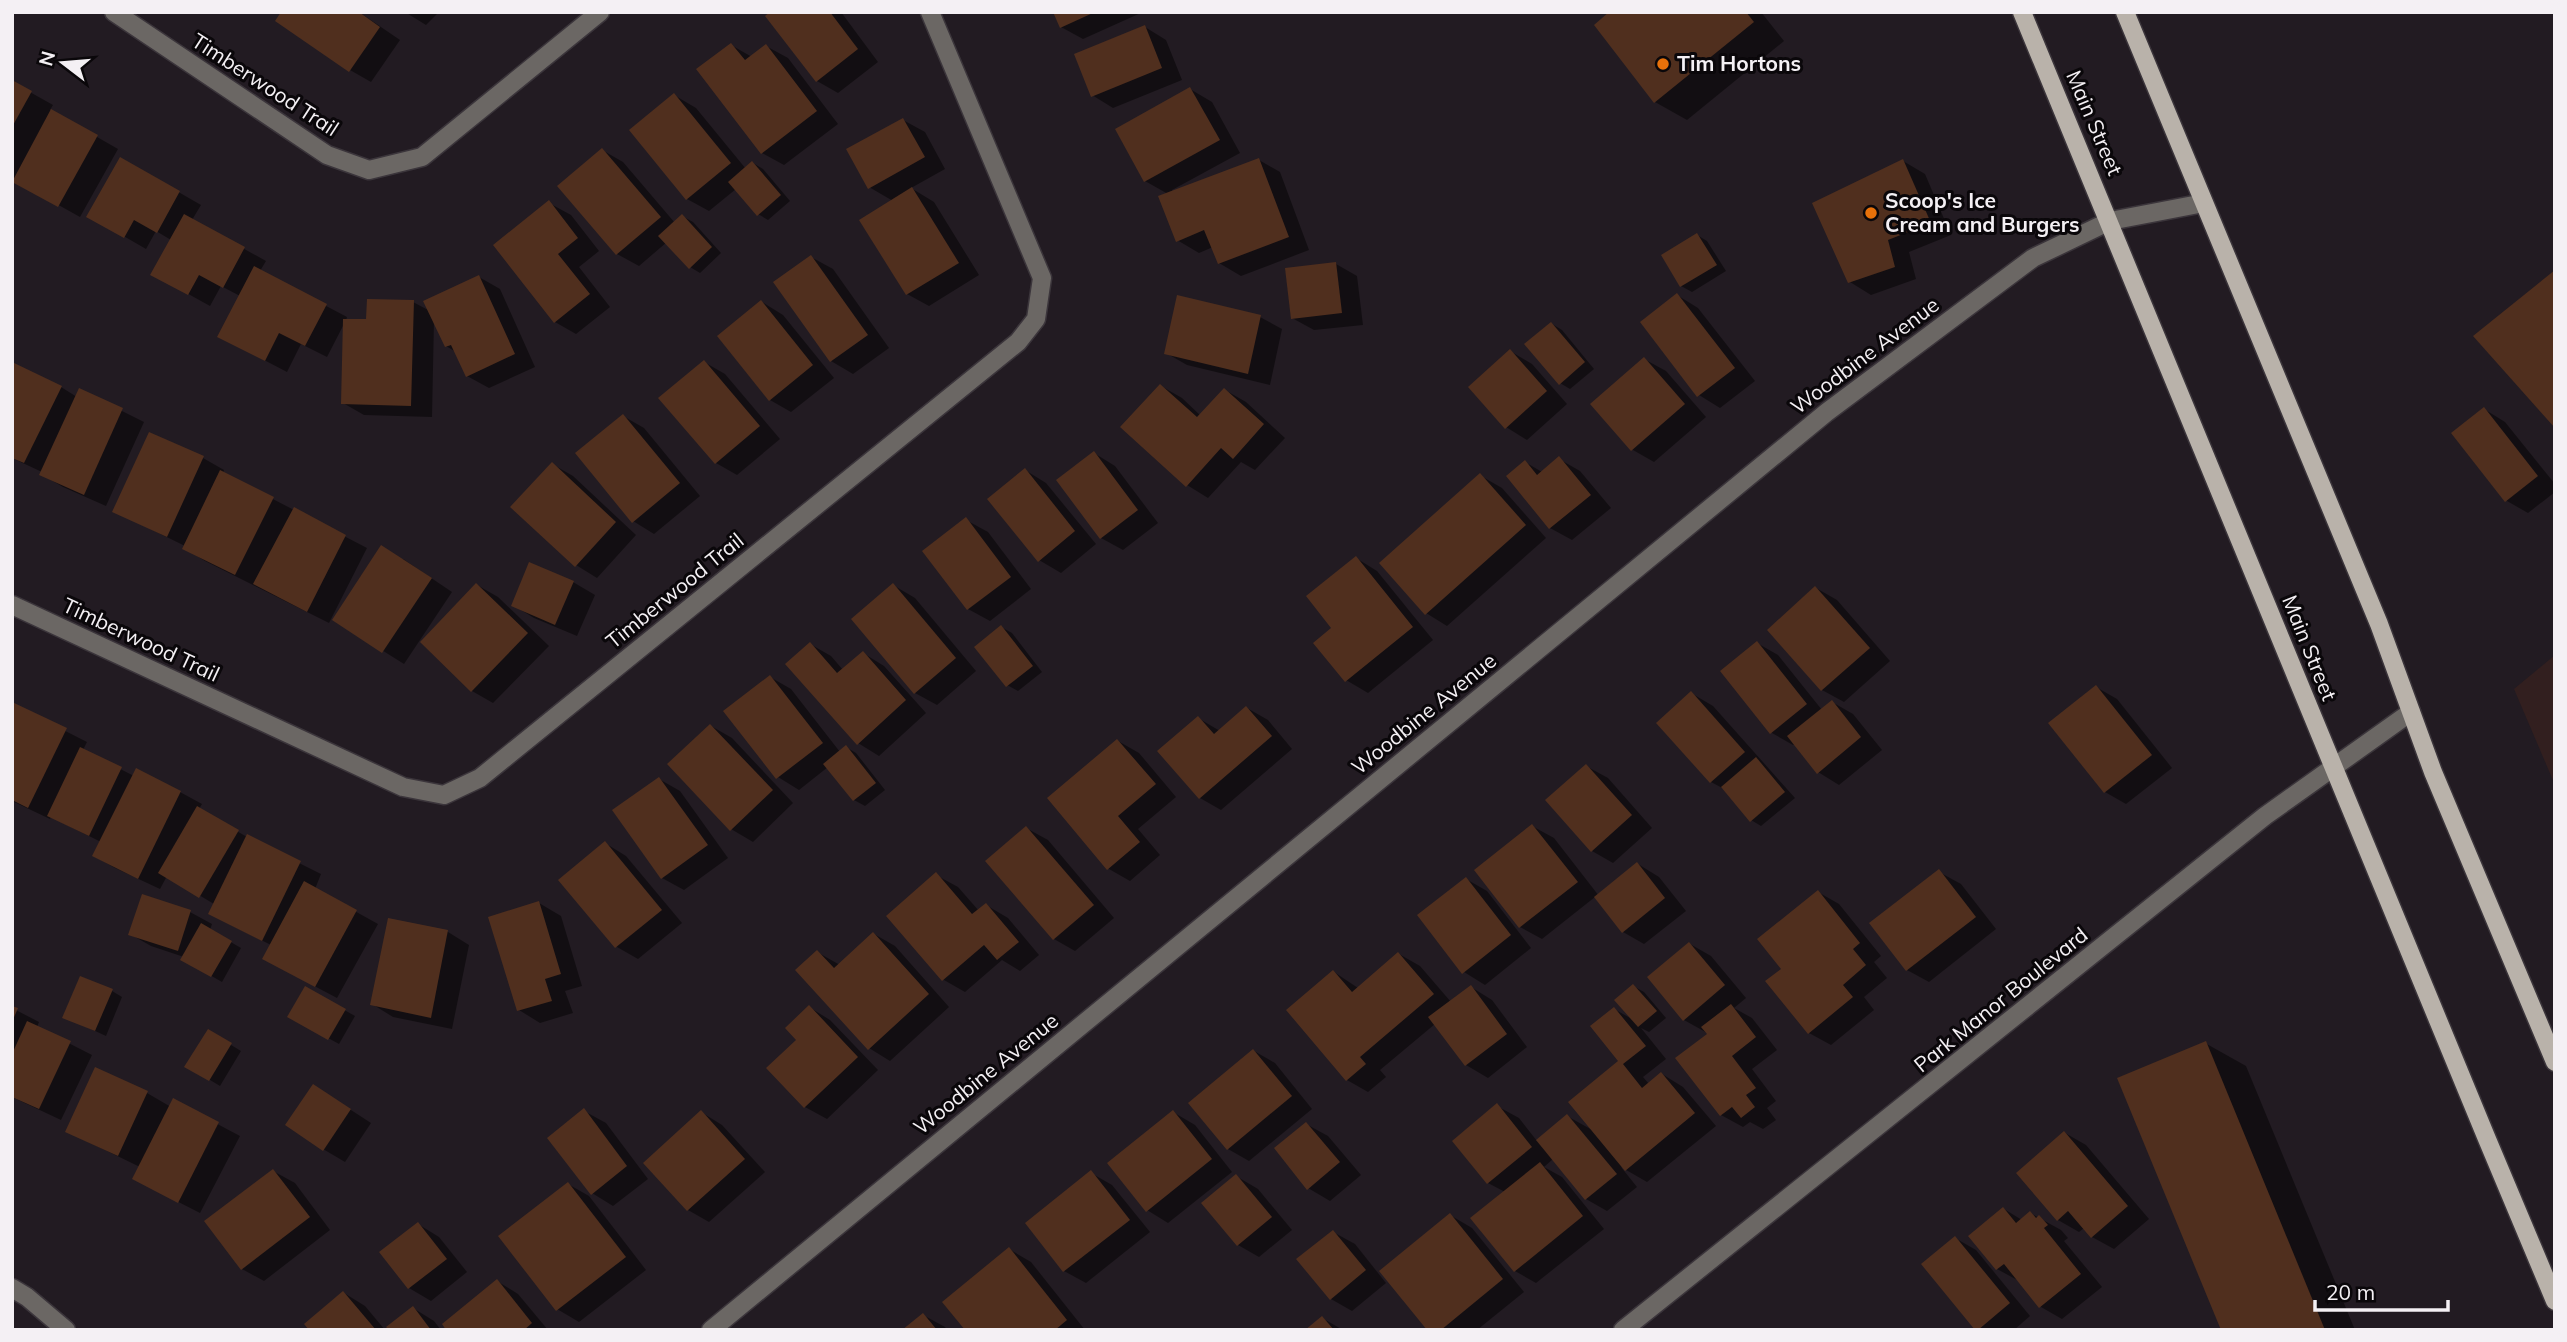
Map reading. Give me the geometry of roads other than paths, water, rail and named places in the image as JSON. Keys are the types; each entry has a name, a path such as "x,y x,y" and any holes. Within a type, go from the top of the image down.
{"main road":[{"name":"Main Street","path":"2022,12 2555,1301"},
{"path":"2125,12 2379,624 2433,772 2555,1062"}],"street":[{"name":"Timberwood Trail","path":"114,12 327,155 369,170 422,157 600,12"},
{"name":"Timberwood Trail","path":"12,604 403,787 444,795 480,778 1018,342 1036,319 1042,278 930,12"},
{"name":"Woodbine Avenue","path":"711,1330 1827,412 2033,258 2110,221 2204,203"},
{"name":"Park Manor Boulevard","path":"1623,1330 2265,817 2411,712"},
{"path":"12,1288 27,1297 66,1330"}],"place":[{"name":"Tim Hortons","path":"1663,64"},
{"name":"Scoop's Ice Cream and Burgers","path":"1871,213"}]}
